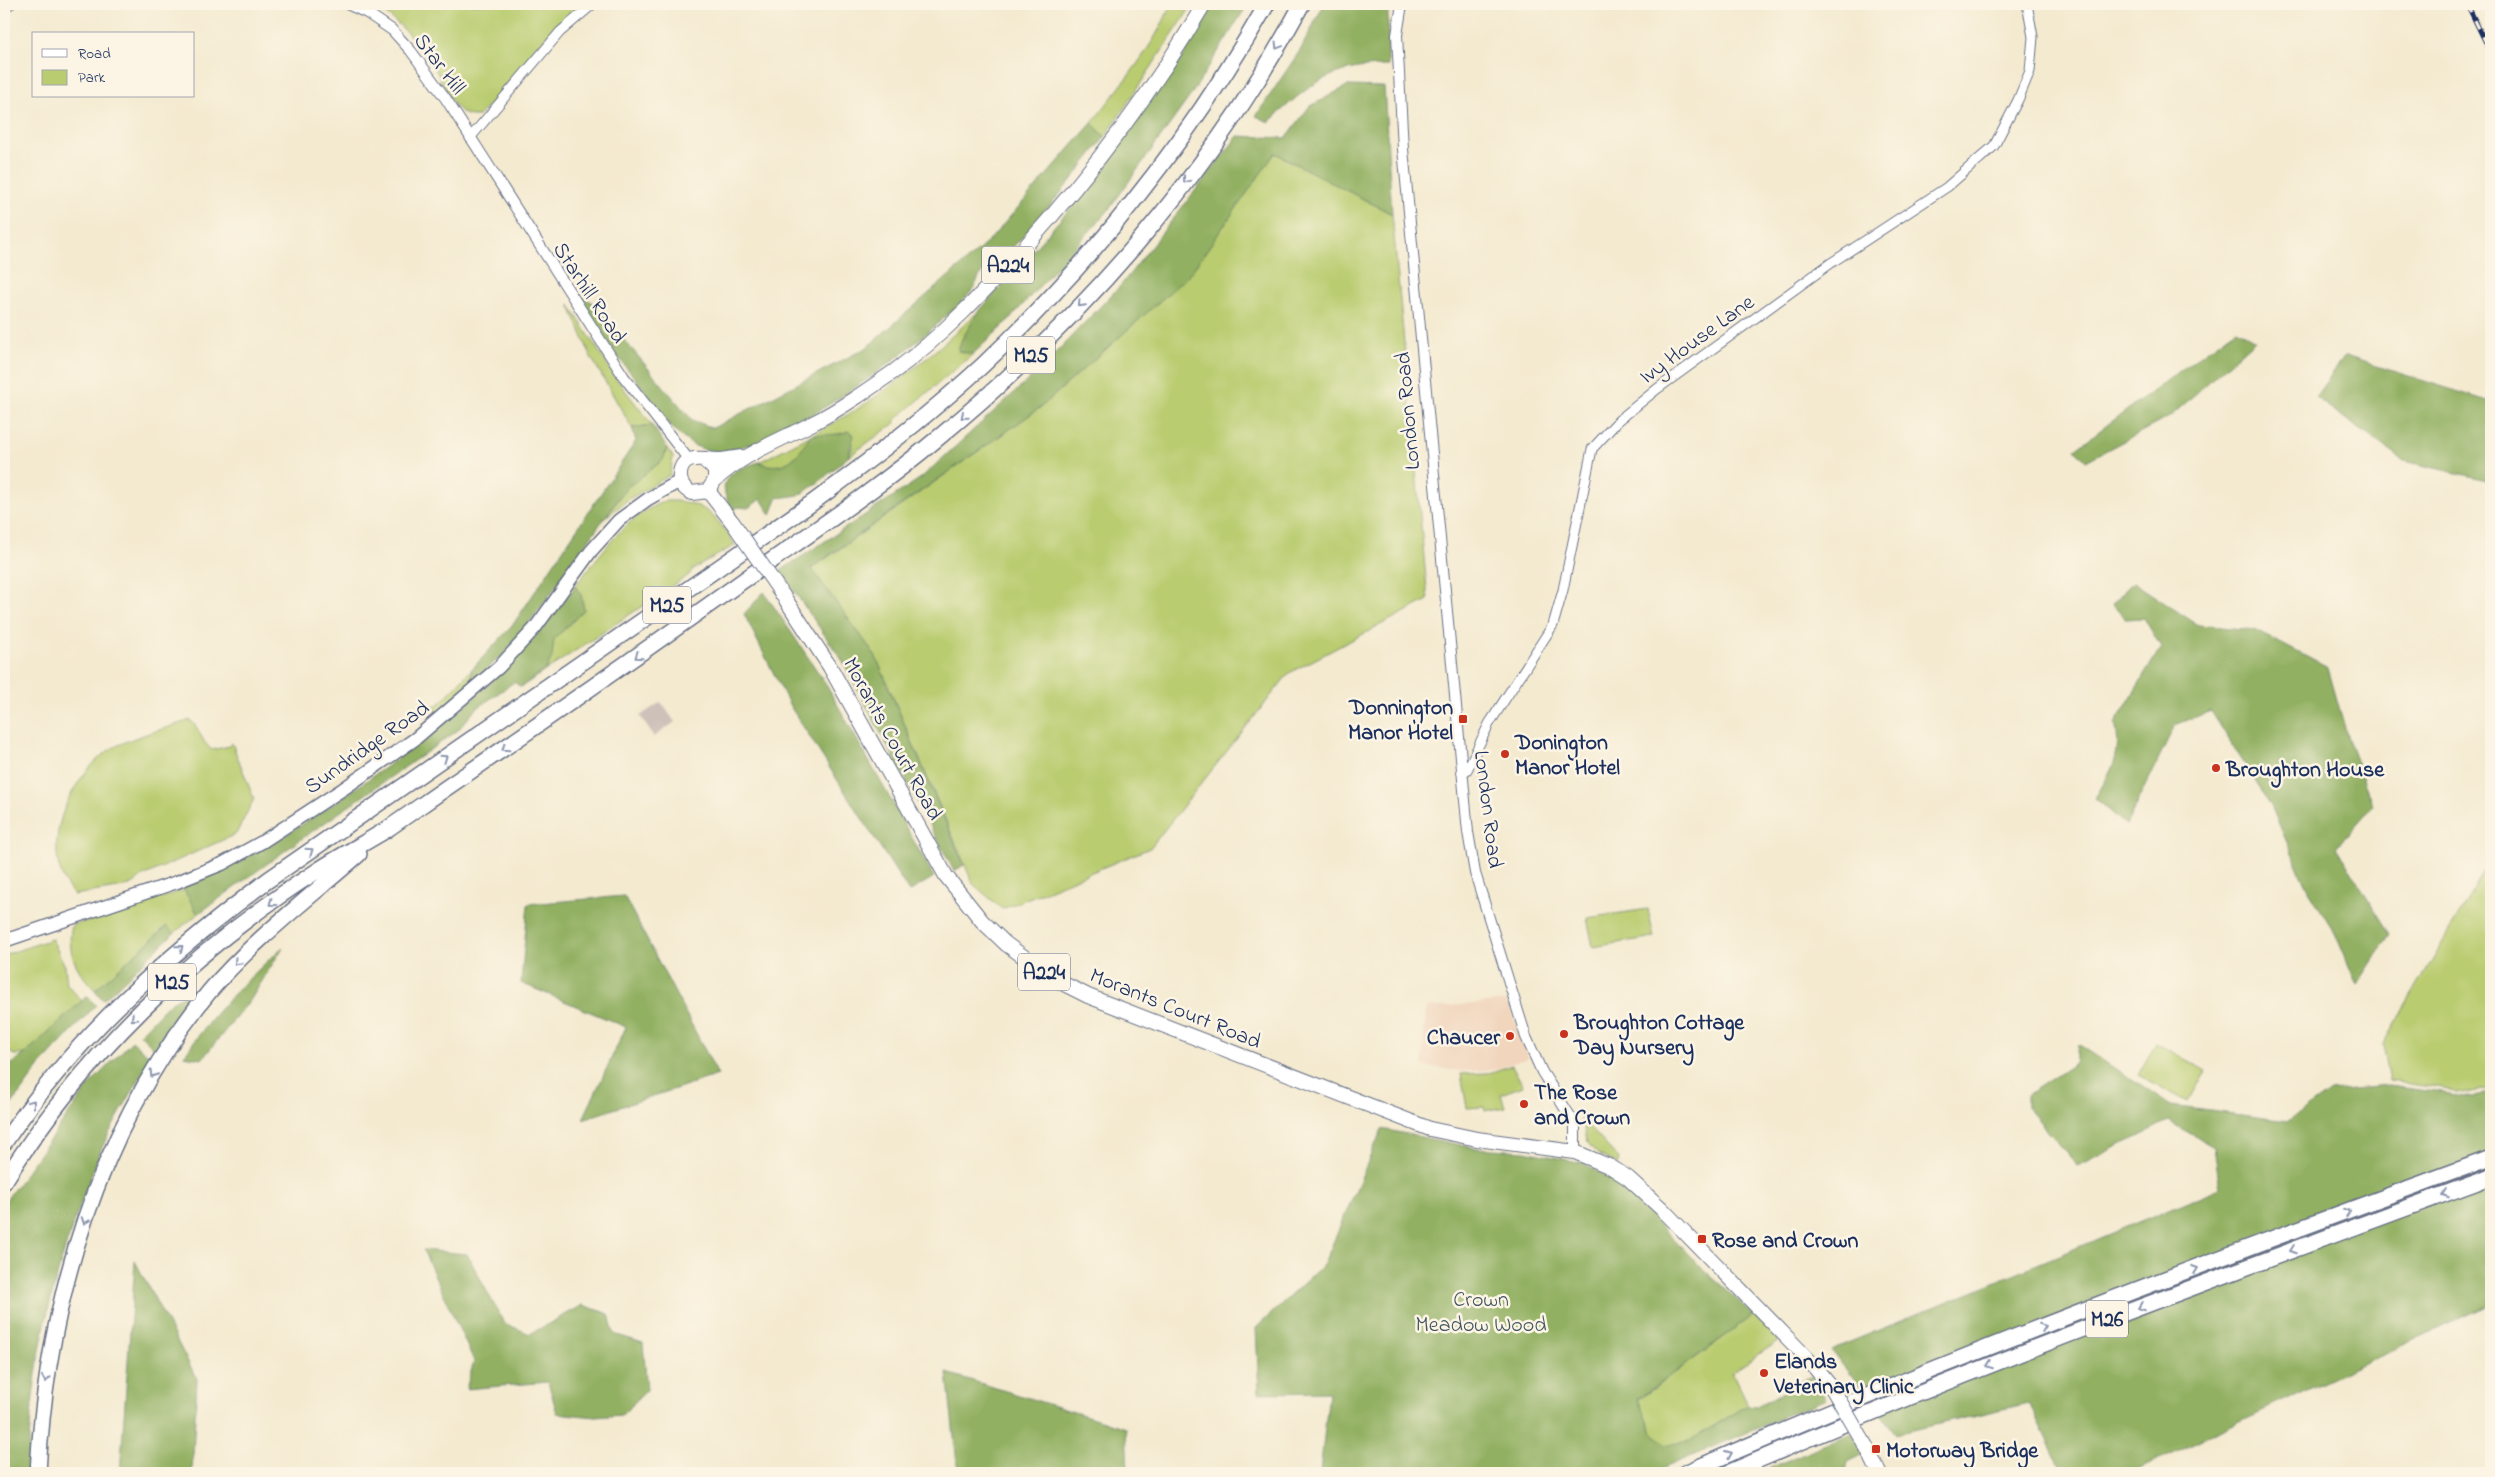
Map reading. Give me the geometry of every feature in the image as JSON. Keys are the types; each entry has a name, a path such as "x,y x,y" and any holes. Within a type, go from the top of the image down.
{"highway":[{"name":"M25","path":"4,1143 45,1086 97,1026 130,993 192,938 284,869 812,503 900,437 976,372 1060,288 1134,202 1198,115 1267,4"},
{"name":"M25","path":"4,1182 23,1151 71,1086 97,1056 154,998 216,945 316,871 386,829 839,514 939,438 998,386 1076,310 1158,216 1231,119 1302,4"},
{"name":"M25","path":"38,1473 46,1377 64,1288 80,1235 99,1184 139,1099 180,1033 208,993 260,938 386,829"},
{"name":"M26","path":"1685,1473 1827,1412 1933,1370 2185,1272 2491,1158"},
{"name":"M26","path":"1728,1473 2037,1346 2491,1177"}],"main road":[{"name":"A224","path":"712,486 745,456 815,422 889,375 934,339 992,282 1086,174 1163,69 1204,4"},
{"name":"A224","path":"703,459 721,460 745,456"},
{"path":"703,459 715,470 712,486 692,493 683,486 680,481 681,469 689,460 703,459"},
{"name":"Sundridge Road","path":"4,941 177,882 222,864 262,842 344,789 415,739 499,667 535,628 591,551 619,520 648,499 680,481"},
{"name":"Morants Court Road","path":"712,486 733,523 830,667 946,876 982,921 1029,962 1088,996 1430,1129 1477,1139 1575,1152"},
{"name":"A224","path":"1575,1152 1611,1167 1644,1192 1806,1357 1832,1388 1867,1448 1879,1473"}],"street":[{"path":"4,5 10,4"},
{"name":"Star Hill","path":"347,4 367,13 399,37 446,99 470,138"},
{"path":"470,138 560,32 593,4"},
{"name":"London Road","path":"1402,4 1398,35 1403,149 1468,832 1475,873 1526,1037 1542,1072 1575,1124 1575,1152"},
{"name":"Ivy House Lane","path":"1462,773 1467,770 1489,724 1553,625 1563,590 1592,449 1619,420 1657,389 1831,263 1947,187 1994,146 2018,100 2030,71 2033,37 2027,4"},
{"name":"Starhill Road","path":"470,138 624,377 689,460"}],"shaded area":[{"path":"661,702 675,722 654,737 640,716"},
{"path":"1508,1001 1528,1058 1492,1070 1462,1071 1422,1066 1426,1008"}],"green space":[{"path":"372,4 583,4 554,29 478,116 471,116 462,113 457,108 438,74 417,44 392,18"},
{"path":"1171,4 1193,4 1105,137 1092,123 1146,51"},
{"path":"1215,4 1248,4 1191,95 1107,212 1008,321 973,354 958,351 962,339 980,310 1083,194 1182,58"},
{"path":"1324,4 1388,4 1388,66 1351,69 1336,74 1309,88 1269,122 1256,116 1301,49"},
{"path":"1347,86 1384,87 1392,214 1275,153 1189,275 1041,407 811,568 875,655 964,865 954,871 842,660 780,571 921,478 1038,371 1122,284 1238,136 1286,138 1309,107"},
{"path":"1092,123 1105,137 1034,224 988,274 985,270 983,272 973,289 958,305 908,349 854,388 822,409 758,441 730,450 707,450 696,446 677,433 607,342 584,308 579,296 592,302 692,420 713,428 866,348 988,242"},
{"path":"1275,153 1392,214 1428,600 1289,673 1150,848 1002,909 973,884 875,655 811,569 1041,407 1189,275"},
{"path":"569,304 615,377 652,425 632,428 591,357"},
{"path":"980,310 962,339 958,351 973,354 895,420 895,423 848,457 853,446 848,431 834,435 812,435 880,394 932,353"},
{"path":"2236,329 2255,340 2171,416 2086,461 2075,449"},
{"path":"2345,356 2491,402 2491,481 2404,461 2315,397"},
{"path":"652,425 667,448 663,460 625,489 539,610 504,654 473,681 471,670 512,626 636,441 632,428"},
{"path":"848,431 854,435 848,457 800,495 777,498 771,515 761,499 748,508 738,507 733,511 727,500 725,484 733,473 759,462 776,466 790,461 801,450 810,435 834,434"},
{"path":"809,436 801,450 783,465 768,465 759,462 790,446"},
{"path":"667,448 673,457 670,475 629,499 607,516 625,489 663,460"},
{"path":"666,501 690,503 707,511 721,525 735,545 692,570 689,575 521,687 531,678 554,639 584,610 581,595 575,586 604,549 626,526 651,507"},
{"path":"2133,582 2198,625 2255,630 2328,668 2348,739 2373,806 2336,847 2390,934 2357,985 2335,933 2306,886 2271,806 2211,711 2175,725 2126,825 2095,798 2114,762 2118,745 2115,724 2161,647 2144,618 2125,619 2112,604"},
{"path":"575,586 581,595 584,610 554,639 552,657 546,669 521,687 514,682 476,709 457,731 297,842 198,914 184,890 185,885 254,854 297,828 420,742 476,696 502,671 552,617"},
{"path":"764,592 824,681 934,877 909,892 790,706 744,614"},
{"path":"471,670 473,681 437,713 433,707 441,702"},
{"path":"190,720 212,750 229,746 232,743 254,799 236,834 143,876 130,886 74,895 63,878 58,859 57,840 61,820 68,801 78,783 105,753 113,748 134,738"},
{"path":"2486,868 2491,876 2491,1090 2470,1093 2390,1081 2383,1044"},
{"path":"184,890 198,914 174,933 167,926 95,990 74,960 70,944 72,925 103,917"},
{"path":"624,896 718,1075 583,1119 626,1027 521,983 528,904"},
{"path":"1648,909 1654,937 1593,947 1587,918"},
{"path":"167,926 174,933 103,1000 95,990"},
{"path":"52,939 65,966 67,984 82,1001 25,1054 14,1055 4,1048 4,955"},
{"path":"283,947 251,999 202,1059 184,1056 206,1026 230,999 255,972"},
{"path":"189,992 195,992 157,1051 140,1034 170,1003"},
{"path":"87,996 96,1005 42,1063 4,1115 4,1093 7,1089 8,1066 25,1054"},
{"path":"132,1041 151,1058 102,1147 63,1256 44,1327 38,1364 29,1437 28,1473 4,1473 4,1203 91,1083"},
{"path":"2156,1043 2206,1071 2188,1102 2138,1075"},
{"path":"2078,1044 2171,1106 2288,1121 2330,1091 2389,1086 2473,1097 2491,1094 2491,1304 2129,1473 2063,1473 2029,1403 1896,1434 1831,1350 2220,1188 2214,1147 2168,1121 2078,1166 2027,1107 2027,1095 2075,1063"},
{"path":"1512,1065 1523,1086 1501,1094 1505,1107 1485,1111 1484,1107 1467,1108 1461,1074 1489,1073"},
{"path":"1581,1118 1619,1159 1618,1164 1601,1156 1592,1148 1586,1136"},
{"name":"Crown Meadow Wood","path":"1382,1129 1475,1148 1525,1151 1583,1163 1618,1183 1702,1268 1754,1315 1638,1399 1651,1430 1666,1445 1689,1441 1748,1405 1758,1406 1811,1376 1826,1399 1652,1473 1320,1473 1329,1392 1259,1393 1256,1328 1324,1264"},
{"path":"423,1250 467,1254 504,1323 530,1334 583,1305 609,1314 614,1334 643,1343 647,1390 622,1415 595,1417 557,1413 548,1382 466,1389 474,1361"},
{"path":"135,1261 197,1379 192,1473 120,1473"},
{"path":"1754,1315 1779,1341 1732,1372 1748,1405 1689,1442 1666,1445 1651,1430 1638,1400"},
{"path":"947,1373 1126,1428 1128,1473 958,1473"},
{"path":"1851,1433 1864,1454 1848,1462 1846,1471 1843,1473 1758,1473"}],"railway":[{"path":"2467,4 2491,53"}],"place":[{"name":"Donnington Manor Hotel","path":"1463,719"},
{"name":"Donington Manor Hotel","path":"1505,754"},
{"name":"Broughton House","path":"2216,768"},
{"name":"Broughton Cottage Day Nursery","path":"1564,1034"},
{"name":"Chaucer","path":"1510,1036"},
{"name":"The Rose and Crown","path":"1524,1104"},
{"name":"Rose and Crown","path":"1702,1239"},
{"name":"Elands Veterinary Clinic","path":"1764,1373"},
{"name":"Motorway Bridge","path":"1876,1449"}]}
